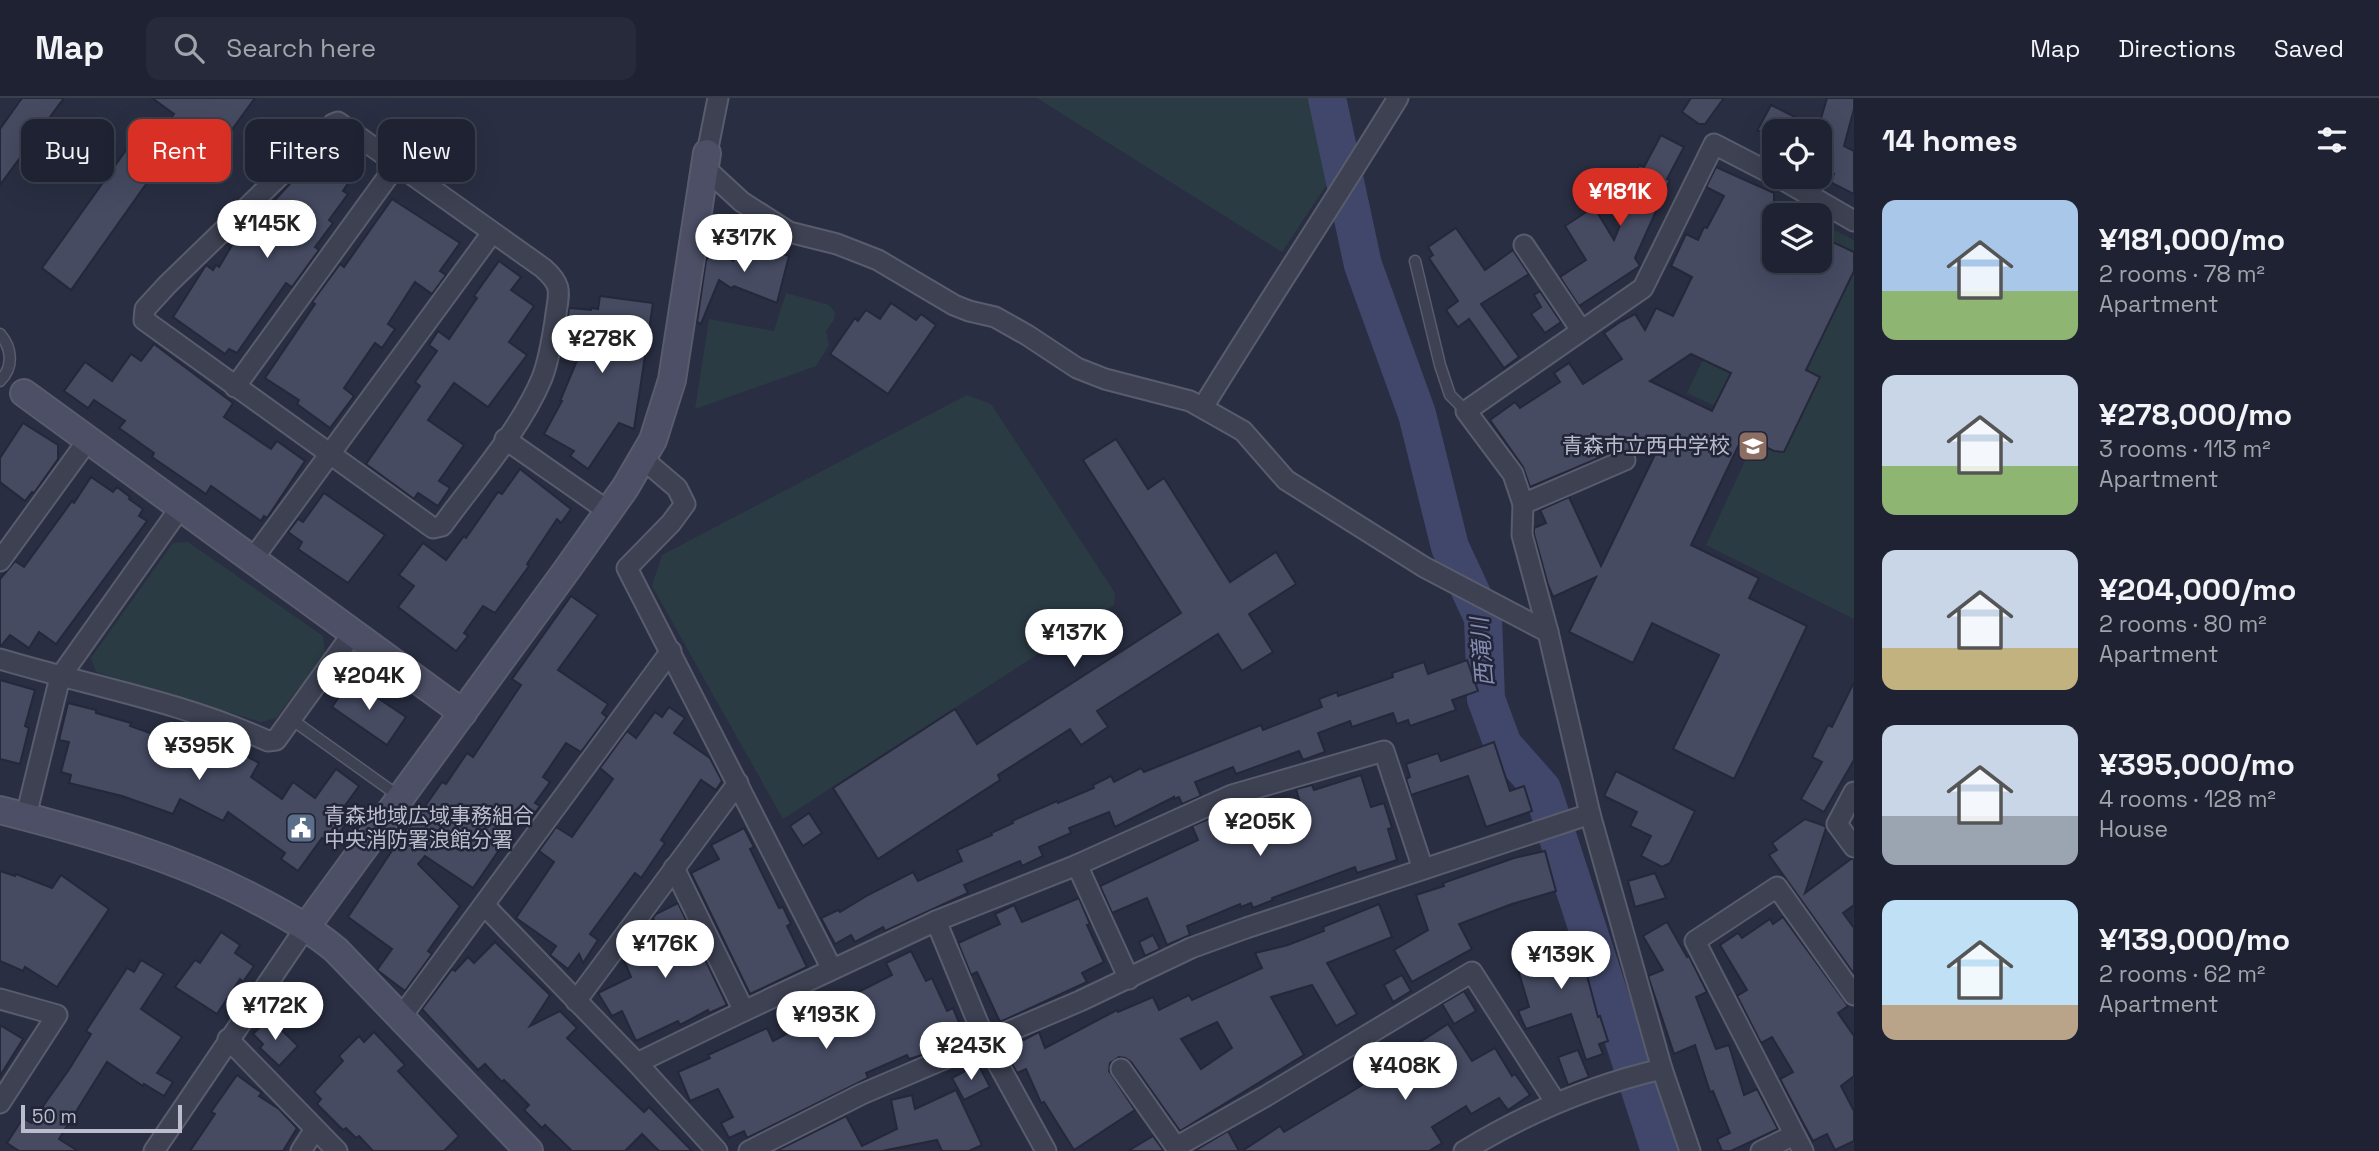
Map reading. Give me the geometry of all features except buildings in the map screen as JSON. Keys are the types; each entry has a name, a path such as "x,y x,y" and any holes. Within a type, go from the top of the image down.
{"street":[{"path":"154,1151 306,927 463,713 643,459 661,421 672,380 718,98"},
{"path":"1203,407 1398,98"},
{"path":"378,150 338,122 333,124 145,309 144,320 433,528 442,526 505,439 542,379 548,360 559,290 555,278 422,182"},
{"path":"1690,1151 1645,1073 1590,814 1548,632 1522,535 1523,505 1513,474 1466,411 1643,288 1714,144 1762,169"},
{"path":"706,161 742,202 763,218 789,232 837,244 878,260 954,305 995,317 1077,368 1105,379 1190,401 1203,407 1243,431 1286,480 1424,566 1548,632"},
{"path":"235,387 384,182"},
{"path":"1799,189 1854,221"},
{"path":"253,560 492,233"},
{"path":"1524,245 1581,330"},
{"path":"10,383 463,713"},
{"path":"505,439 608,511"},
{"path":"0,561 88,440"},
{"path":"643,459 677,488 685,504 671,523 627,568 832,969"},
{"path":"1523,505 1625,460"},
{"path":"26,816 60,677 180,508"},
{"path":"0,659 163,702 268,741 276,740 353,633"},
{"path":"401,1017 671,651"},
{"path":"637,1063 936,922 1077,865 1232,795 1384,751 1423,869"},
{"path":"576,1001 738,783"},
{"path":"1854,792 1837,824 1854,847"},
{"path":"0,810 173,860 236,889 306,927 336,950 529,1151"},
{"path":"749,1151 862,1094 1129,979 1191,948 1590,814"},
{"path":"1077,865 1129,979"},
{"path":"674,868 744,1011"},
{"path":"1761,1151 1799,1143 1695,941 1777,887 1854,995"},
{"path":"484,905 637,1063 717,1151"},
{"path":"936,922 985,1040 1046,1151"},
{"path":"1121,1069 1177,1149 1472,972 1556,1102"},
{"path":"0,999 57,1015 0,1103"},
{"path":"228,1039 337,1151"},
{"path":"1464,1151 1507,1125 1556,1102 1645,1073"},
{"path":"301,1151 315,1129"}],"lane":[{"path":"1415,261 1450,395 1466,411"},
{"path":"0,334 8,345 10,383"},
{"path":"291,719 401,798"}],"shaded area":[{"path":"1037,98 1310,98 1327,184 1282,252"},
{"path":"1832,229 1854,240 1854,619 1706,545 1761,427 1687,393 1762,237 1762,273 1832,273"},
{"path":"786,293 829,305 835,312 834,320 826,331 829,345 816,366 695,409 709,319 774,331"},
{"path":"967,395 991,404 1115,593 1114,605 783,819 652,586 662,555"},
{"path":"188,542 323,636 325,654 276,718 261,722 96,672 91,658 173,543"}],"waterway":[{"name":"西滝川","path":"1327,98 1363,265 1417,414 1450,547 1483,618 1486,699 1503,745 1542,789 1660,1151"}],"place":[{"name":"青森市立西中学校","path":"1753,446"},
{"name":"青森地域広域事務組合 中央消防署浪館分署","path":"301,828"}]}
